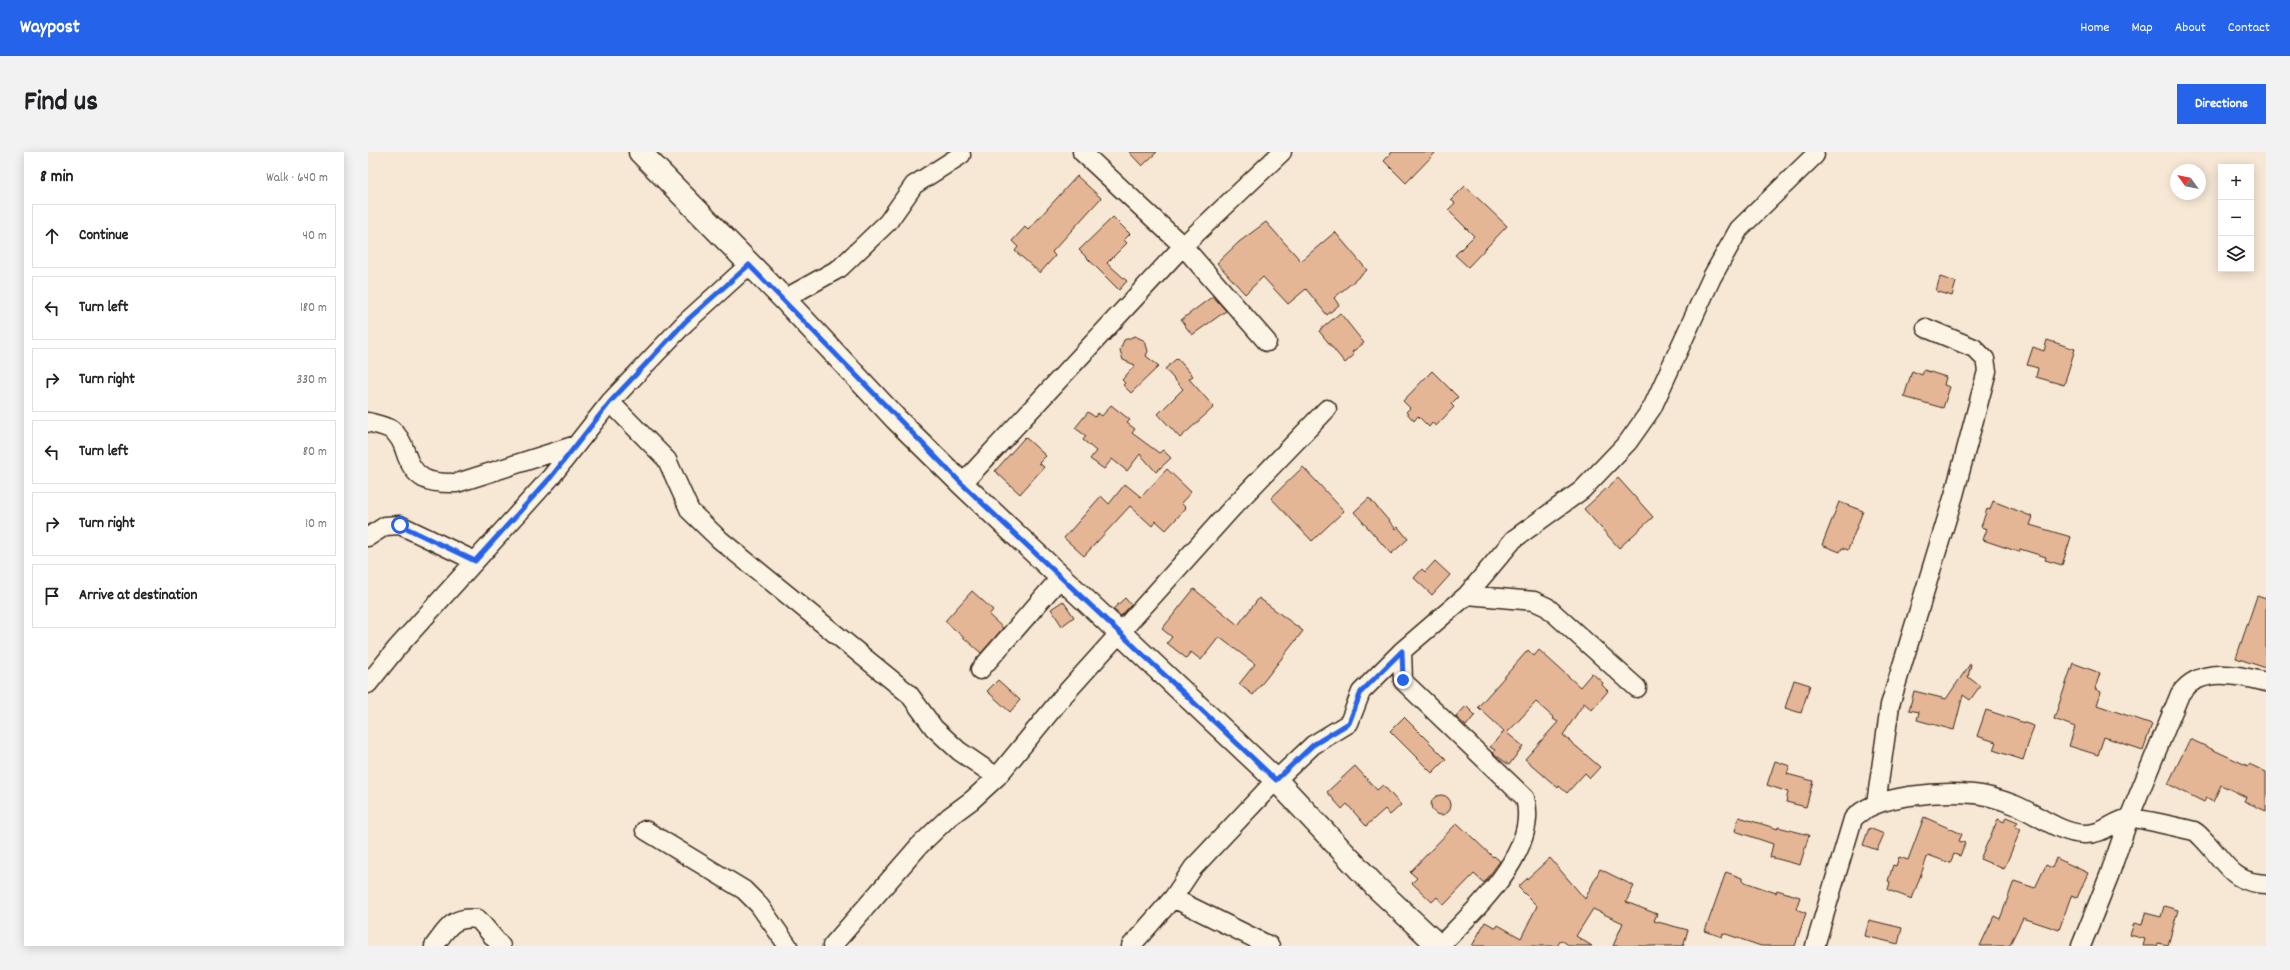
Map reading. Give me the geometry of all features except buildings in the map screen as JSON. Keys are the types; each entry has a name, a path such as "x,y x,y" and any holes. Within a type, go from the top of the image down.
{"street":[{"path":"640,152 749,265 784,299 896,418 962,484 1276,780 1376,887 1440,946 1501,880 1518,853 1528,810 1525,798 1403,680 1402,651"},
{"path":"1082,152 1183,246 1267,342"},
{"path":"962,484 1183,246 1282,152"},
{"path":"784,299 840,268 888,222 914,185 961,155"},
{"path":"1131,946 1173,898 1193,868 1276,780 1313,745 1349,723 1361,692 1402,651 1467,595 1514,539 1582,490 1628,442 1652,408 1712,277 1739,229 1815,155"},
{"path":"368,684 396,649 551,477 610,402 685,322 749,265"},
{"path":"1876,804 1890,705 1954,495 1987,371 1985,359 1974,348 1926,328"},
{"path":"610,402 667,460 690,512 719,539 909,694 934,728 959,751 997,777"},
{"path":"832,946 919,846 949,817 972,800 997,777 1064,696 1120,633 1233,507 1327,409"},
{"path":"368,422 392,430 402,443 410,465 423,480 440,484 457,483 576,445"},
{"path":"368,537 385,526 400,525 475,561"},
{"path":"980,670 1061,577"},
{"path":"1467,595 1534,601 1547,607 1637,688"},
{"path":"2081,946 2109,876 2129,818 2180,694 2186,684 2205,677 2233,674 2266,682"},
{"path":"1815,946 1849,827 1858,813 1876,804 1951,793 1975,794 2015,805 2073,833 2085,834 2101,832 2129,818 2196,832 2233,873 2242,880 2255,884 2266,884"},
{"path":"645,830 744,890 759,905 788,946"},
{"path":"1173,898 1270,946"},
{"path":"434,946 452,923 465,917 478,918 501,946"}],"route":[{"path":"400,525 475,561 551,477 610,402 685,322 716,297 749,265 784,299 896,418 962,484 1276,780 1313,745 1349,723 1361,692 1402,651 1403,680"}]}
